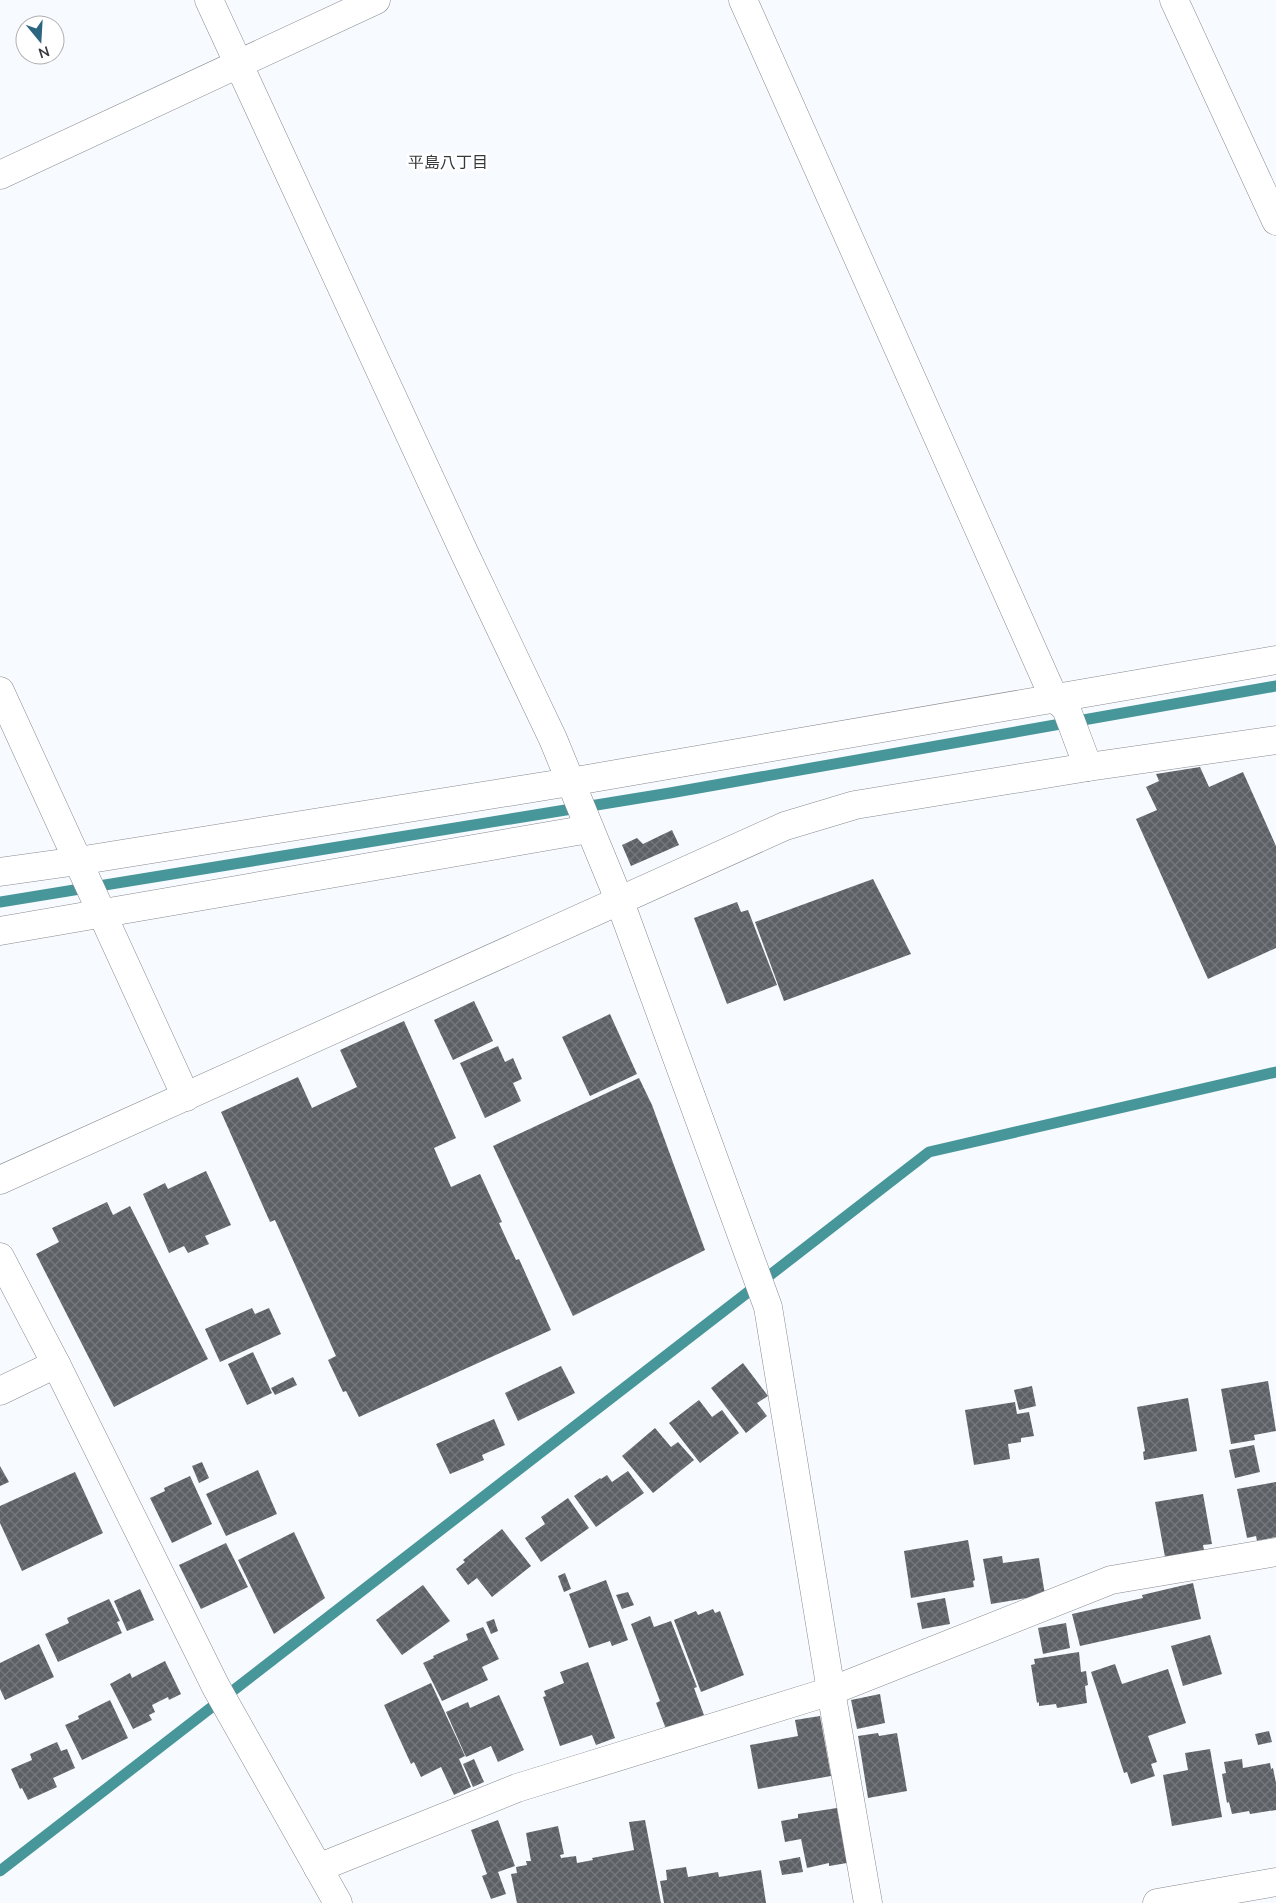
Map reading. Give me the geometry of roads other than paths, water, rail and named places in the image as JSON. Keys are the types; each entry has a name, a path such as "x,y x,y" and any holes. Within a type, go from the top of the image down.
{"street":[{"path":"209,0 459,543 553,739 587,826 620,902 768,1307 868,1903"},
{"path":"0,175 376,0"},
{"path":"743,0 1085,757"},
{"path":"1174,0 1276,221"},
{"path":"0,872 81,868 573,789 1060,703 1276,660"},
{"path":"0,691 186,1097"},
{"path":"0,1180 785,826 855,804 1085,757 1276,740"},
{"path":"0,931 99,908 587,826"},
{"path":"0,1257 56,1364 220,1694 338,1903"},
{"path":"0,1391 56,1364"},
{"path":"318,1868 517,1788 831,1691 1111,1580 1276,1552"},
{"path":"1157,1903 1276,1882"}],"waterway":[{"path":"0,902 670,793 1276,686"},
{"path":"0,1871 929,1152 1276,1072"}],"district":[{"name":"平島八丁目","path":"448,162"}]}
